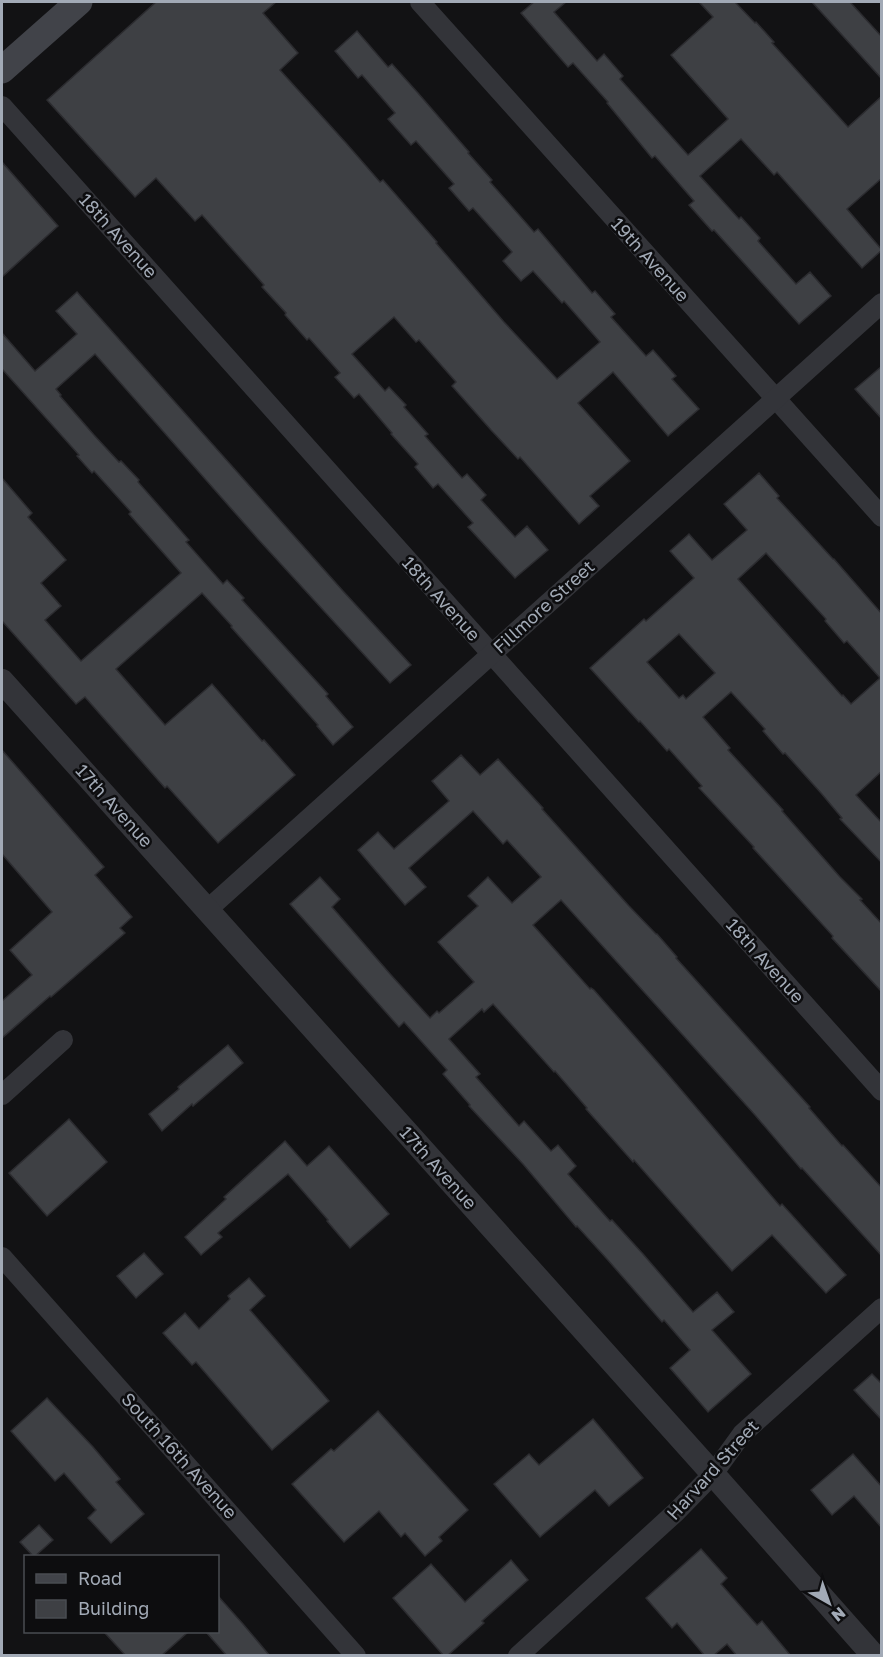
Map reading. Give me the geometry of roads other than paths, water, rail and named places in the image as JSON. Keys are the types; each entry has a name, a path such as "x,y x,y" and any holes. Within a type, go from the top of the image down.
{"main road":[{"path":"2,70 79,2"}],"street":[{"name":"19th Avenue","path":"420,2 882,517"},
{"name":"18th Avenue","path":"2,106 882,1091"},
{"name":"Fillmore Street","path":"207,910 882,303"},
{"name":"17th Avenue","path":"2,681 874,1656"},
{"path":"2,1095 63,1040"},
{"name":"South 16th Avenue","path":"2,1257 356,1656"},
{"name":"Harvard Street","path":"518,1656 676,1512 713,1474 742,1434 882,1308"}]}
